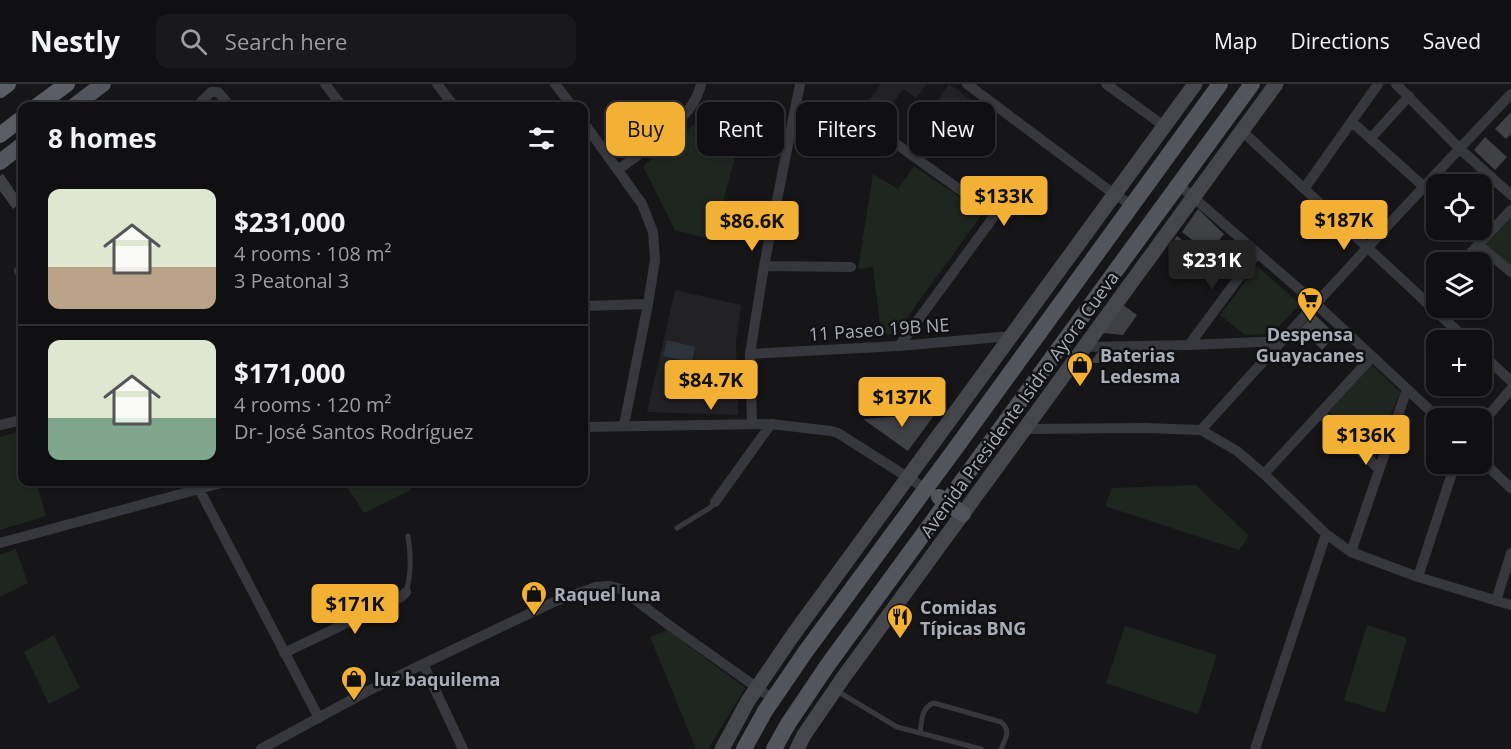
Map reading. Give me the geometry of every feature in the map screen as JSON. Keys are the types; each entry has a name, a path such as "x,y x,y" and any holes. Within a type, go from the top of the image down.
{"highway":[{"path":"0,90 8,84"},
{"path":"43,102 67,84"},
{"path":"0,135 18,121"}],"main road":[{"path":"80,102 103,84"},
{"path":"722,749 756,688 793,635 1195,84"},
{"name":"Avenida Presidente Isidro Ayora Cueva","path":"744,749 765,711 806,651 1220,84"},
{"name":"Avenida Presidente Isidro Ayora Cueva","path":"774,749 827,666 1252,84"},
{"name":"Avenida Presidente Isidro Ayora Cueva","path":"797,749 835,690 1276,84"},
{"path":"0,162 18,149"},
{"path":"955,449 953,458 935,485 936,494 963,514"}],"street":[{"path":"325,84 339,102"},
{"path":"437,84 451,102"},
{"path":"555,84 569,102"},
{"path":"618,170 683,117 694,103 700,84"},
{"path":"752,424 750,354 764,266 800,84"},
{"path":"967,84 1132,206"},
{"path":"1106,84 1164,126"},
{"path":"1304,189 1378,84"},
{"path":"1396,84 1459,148 1511,195"},
{"path":"201,102 211,93 218,92 227,102"},
{"path":"1202,430 1315,303 1511,94"},
{"path":"1371,138 1409,96"},
{"path":"1352,122 1423,186"},
{"path":"588,129 642,204 654,232 656,260 624,425"},
{"path":"1242,131 1456,330"},
{"path":"897,144 995,215 899,346"},
{"path":"1179,185 1315,303 1427,408"},
{"path":"1472,252 1511,210"},
{"path":"1479,245 1511,272"},
{"path":"1189,345 1257,253"},
{"path":"764,266 851,267"},
{"path":"588,306 648,304"},
{"name":"11 Paseo 19B NE","path":"750,354 899,346 1011,336"},
{"path":"1085,346 1281,341"},
{"path":"1264,474 1372,357"},
{"path":"1492,363 1511,381"},
{"path":"1351,552 1407,389"},
{"path":"1492,411 1511,389"},
{"path":"1320,413 1380,470"},
{"path":"0,425 18,421"},
{"path":"588,427 771,424 835,432 926,489"},
{"path":"715,502 771,424"},
{"path":"1025,429 1202,430 1237,451 1326,534 1351,552 1418,577 1511,605"},
{"path":"1492,470 1511,488"},
{"path":"1418,577 1452,474"},
{"path":"0,543 210,486"},
{"path":"199,489 319,718"},
{"path":"1255,749 1326,534"},
{"path":"1496,601 1511,553"},
{"path":"261,749 423,664 556,601 596,587 610,586 621,589 773,699"},
{"path":"284,653 401,597 406,592"},
{"path":"423,664 463,749"}],"lane":[{"path":"676,528 711,507 715,502"},
{"path":"406,592 411,572 408,536"},
{"path":"835,690 897,727 981,749"},
{"path":"920,733 925,709 934,703 1000,722 1006,726 1007,731 1001,749"}],"shaded area":[{"path":"881,84 927,84 916,98 903,89 894,102 868,102"},
{"path":"949,84 974,102 937,102"},
{"path":"697,122 697,156 735,156 713,240 675,230 643,166 655,156 685,156 685,132"},
{"path":"914,166 983,213 895,334 881,334 873,267 858,269 873,174 898,189"},
{"path":"1511,210 1511,272 1492,256 1492,252 1487,252 1479,245 1484,240 1492,240 1492,231"},
{"path":"1257,266 1300,304 1272,334 1245,335 1220,315"},
{"path":"675,290 741,305 736,342 738,415 647,412"},
{"path":"667,340 695,347 692,362 663,356"},
{"path":"1370,363 1400,392 1374,456 1328,411"},
{"path":"18,432 18,486 37,486 46,516 0,530 0,437"},
{"path":"1196,485 1249,536 1239,550 1105,506 1112,488"},
{"path":"347,486 409,486 411,490 364,513"},
{"path":"16,549 28,583 0,597 0,555"},
{"path":"1367,625 1407,638 1385,713 1344,700"},
{"path":"1125,626 1217,655 1198,714 1106,683"},
{"path":"668,630 745,688 708,749 696,749 650,637"},
{"path":"54,635 80,688 49,704 24,652"}],"building":[{"path":"1511,112 1511,134 1506,139 1495,129"},
{"path":"1485,137 1507,157 1495,170 1474,150"},
{"path":"3,174 18,196 18,205 13,209 0,191 0,176"},
{"path":"1198,209 1224,234 1209,253 1182,232"},
{"path":"1177,236 1202,255 1192,267 1168,249"},
{"path":"1123,305 1137,315 1123,335 1103,333"},
{"path":"1314,314 1336,335 1322,350 1300,329"},
{"path":"1098,352 1115,352 1115,363 1090,363"},
{"path":"935,414 908,451 863,419"}],"place":[{"name":"Despensa Guayacanes","path":"1310,323"},
{"name":"Baterias Ledesma","path":"1080,388"},
{"name":"Raquel luna","path":"534,617"},
{"name":"Comidas Típicas BNG","path":"900,640"},
{"name":"luz baquilema","path":"354,702"}]}
